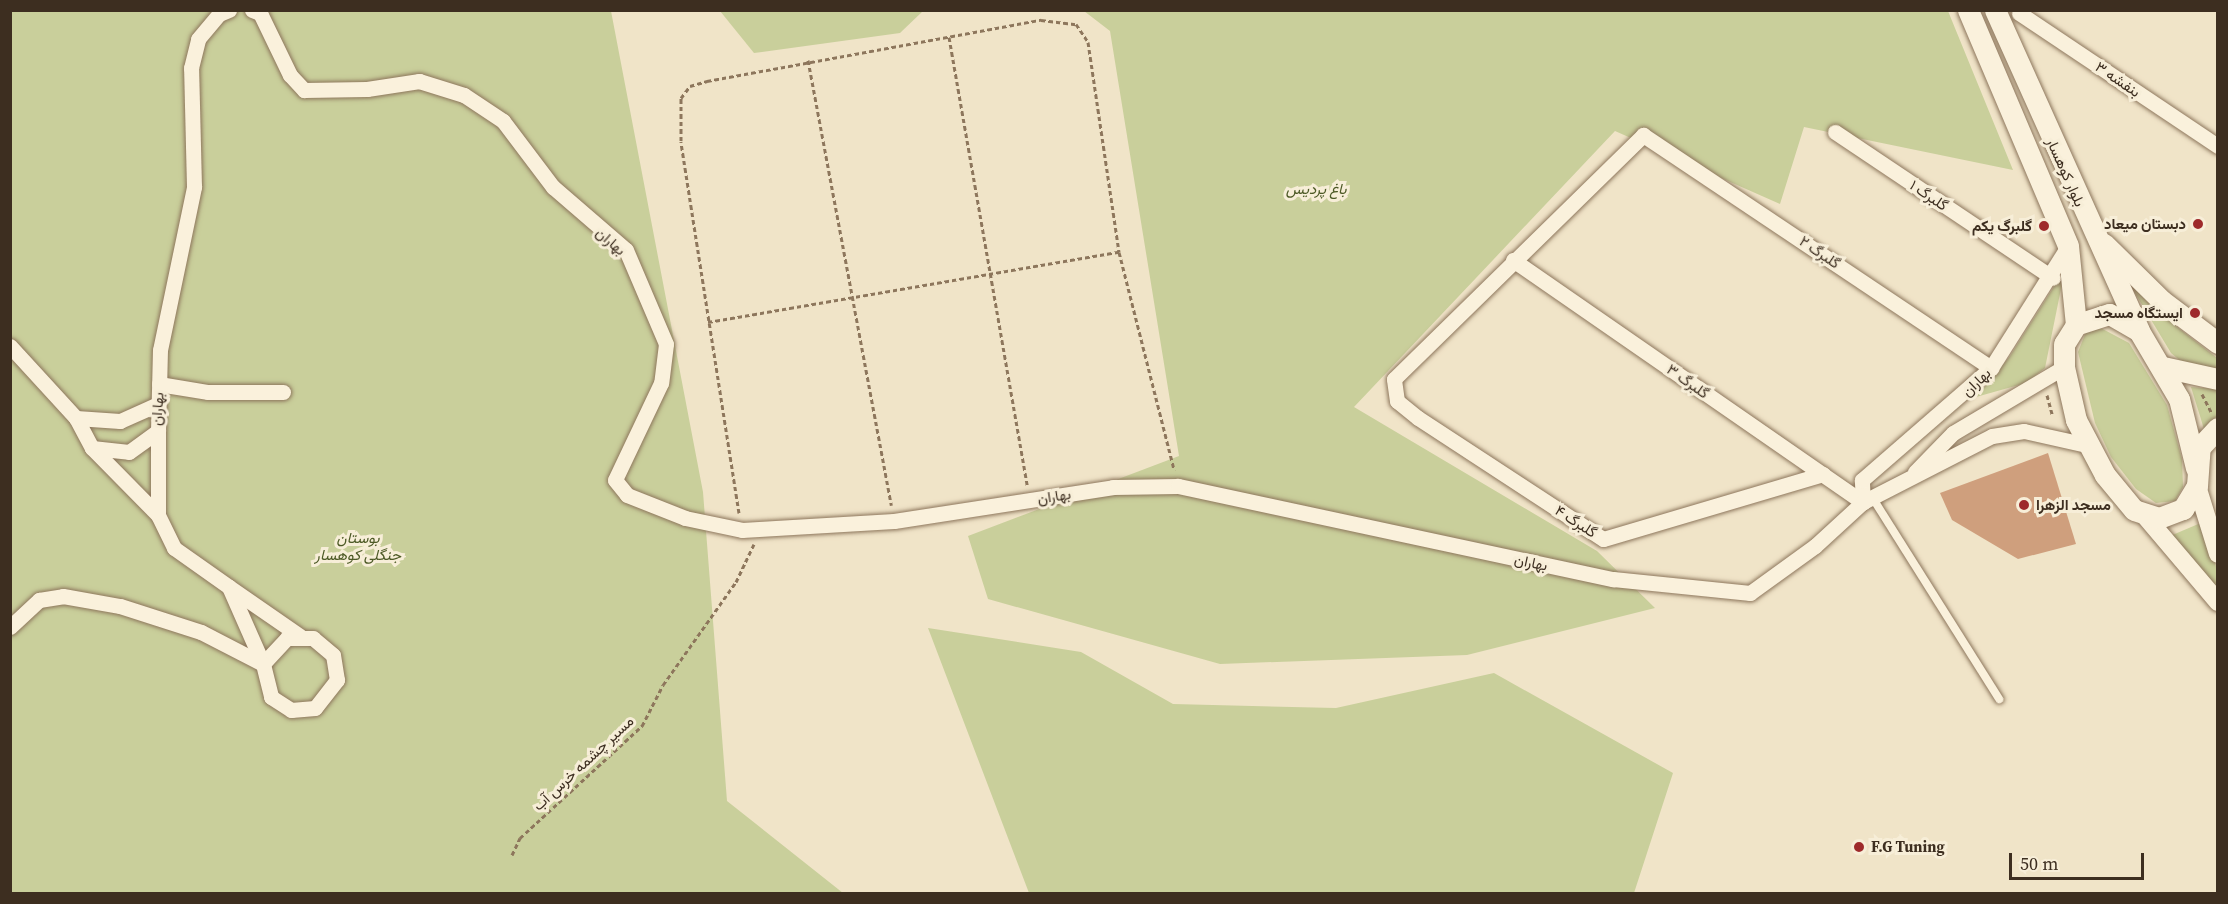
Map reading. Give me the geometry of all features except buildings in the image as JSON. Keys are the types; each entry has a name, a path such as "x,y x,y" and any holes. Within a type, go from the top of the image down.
{"main road":[{"name":"بلوار کوهسار","path":"1968,10 2068,246 2076,325"},
{"name":"بلوار کوهسار","path":"1995,10 2092,231 2139,331 2163,367 2179,399 2197,477"},
{"path":"2092,231 2162,301 2217,343"},
{"path":"2139,331 2109,314 2076,325 2064,344 2064,367 2087,445 2126,502 2145,516 2158,518 2184,509 2197,477 2200,447 2216,424"},
{"path":"2163,367 2208,384"}],"street":[{"name":"بهاران","path":"92,448 129,452 158,430 160,350 194,187 191,68 198,39 219,14 229,10"},
{"name":"بهاران","path":"252,10 260,13 290,75 304,90 367,89 419,81 464,95 503,121 553,187 626,250 666,344 661,383 615,480 627,495 685,518 760,532 894,521 1113,487 1178,486 1613,579 1750,593 1815,546 1863,502 1992,436 2024,431 2087,445"},
{"name":"بنفشه ۳","path":"2019,13 2217,146"},
{"name":"گلبرگ ۱","path":"1835,132 2053,278"},
{"name":"گلبرگ ۲","path":"1513,260 1639,136 1648,137 1991,368"},
{"name":"بهاران","path":"1862,480 1991,368 2053,278 2068,246"},
{"name":"گلبرگ ۴","path":"1513,260 1394,379 1397,401 1418,418 1603,539 1823,474"},
{"name":"گلبرگ ۳","path":"1513,260 1863,502"},
{"path":"10,346 76,418 92,448 158,515 174,548 300,636 324,645 333,655 337,680 325,702 303,711 280,705 265,687 263,663 229,587"},
{"path":"1904,483 1953,433 2064,367"},
{"path":"159,384 208,392 283,392"},
{"path":"76,418 120,421 158,404"},
{"path":"158,430 158,515"},
{"path":"2197,477 2217,554"},
{"path":"1862,480 1863,502"},
{"path":"2145,516 2217,602"},
{"path":"10,627 39,600 63,596 120,606 201,632 263,663"},
{"path":"263,663 276,644 300,636"}],"lane":[{"path":"1862,480 1999,699"}],"path":[{"path":"742,530 681,141 681,98 690,86 707,81 808,60 1041,20 1076,24 1094,65 1119,252 1152,368 1178,486"},
{"path":"948,37 987,272 1030,499"},
{"path":"808,60 854,294 894,521"},
{"path":"708,322 854,294 1119,252"},
{"path":"2208,384 2216,424"},
{"path":"2046,393 2052,414"},
{"name":"مسیر چشمه خرس آب","path":"512,855 519,838 642,726 663,685 736,582 760,532"}],"green space":[{"name":"بوستان جنگلی کوهسار","path":"10,11 611,11 703,492 727,801 843,893 11,893"},
{"path":"720,11 923,11 900,33 754,53"},
{"name":"باغ پردیس","path":"1084,11 1948,11 2013,170 1804,127 1780,204 1615,131 1354,407 1597,551 1655,608 1467,655 1220,664 988,599 968,536 1179,456 1110,31"},
{"path":"2065,269 2045,368 2026,383 1976,397 2010,356"},
{"path":"2123,273 2172,323 2217,358 2217,370 2188,367 2171,353"},
{"path":"2097,326 2129,343 2167,405 2182,459 2183,487 2175,501 2156,503 2136,489 2111,457 2095,423 2078,352 2086,332"},
{"path":"2191,387 2217,389 2217,416 2204,429"},
{"path":"2203,522 2217,570 2217,594 2170,536"},
{"path":"928,628 1081,652 1173,704 1336,708 1494,673 1673,773 1634,893 1029,893"}],"place":[{"name":"دبستان میعاد","path":"2198,224"},
{"name":"گلبرگ یکم","path":"2044,226"},
{"name":"ایستگاه مسجد","path":"2195,313"},
{"name":"مسجد الزهرا","path":"2024,505"},
{"name":"F.G Tuning","path":"1859,847"}]}
